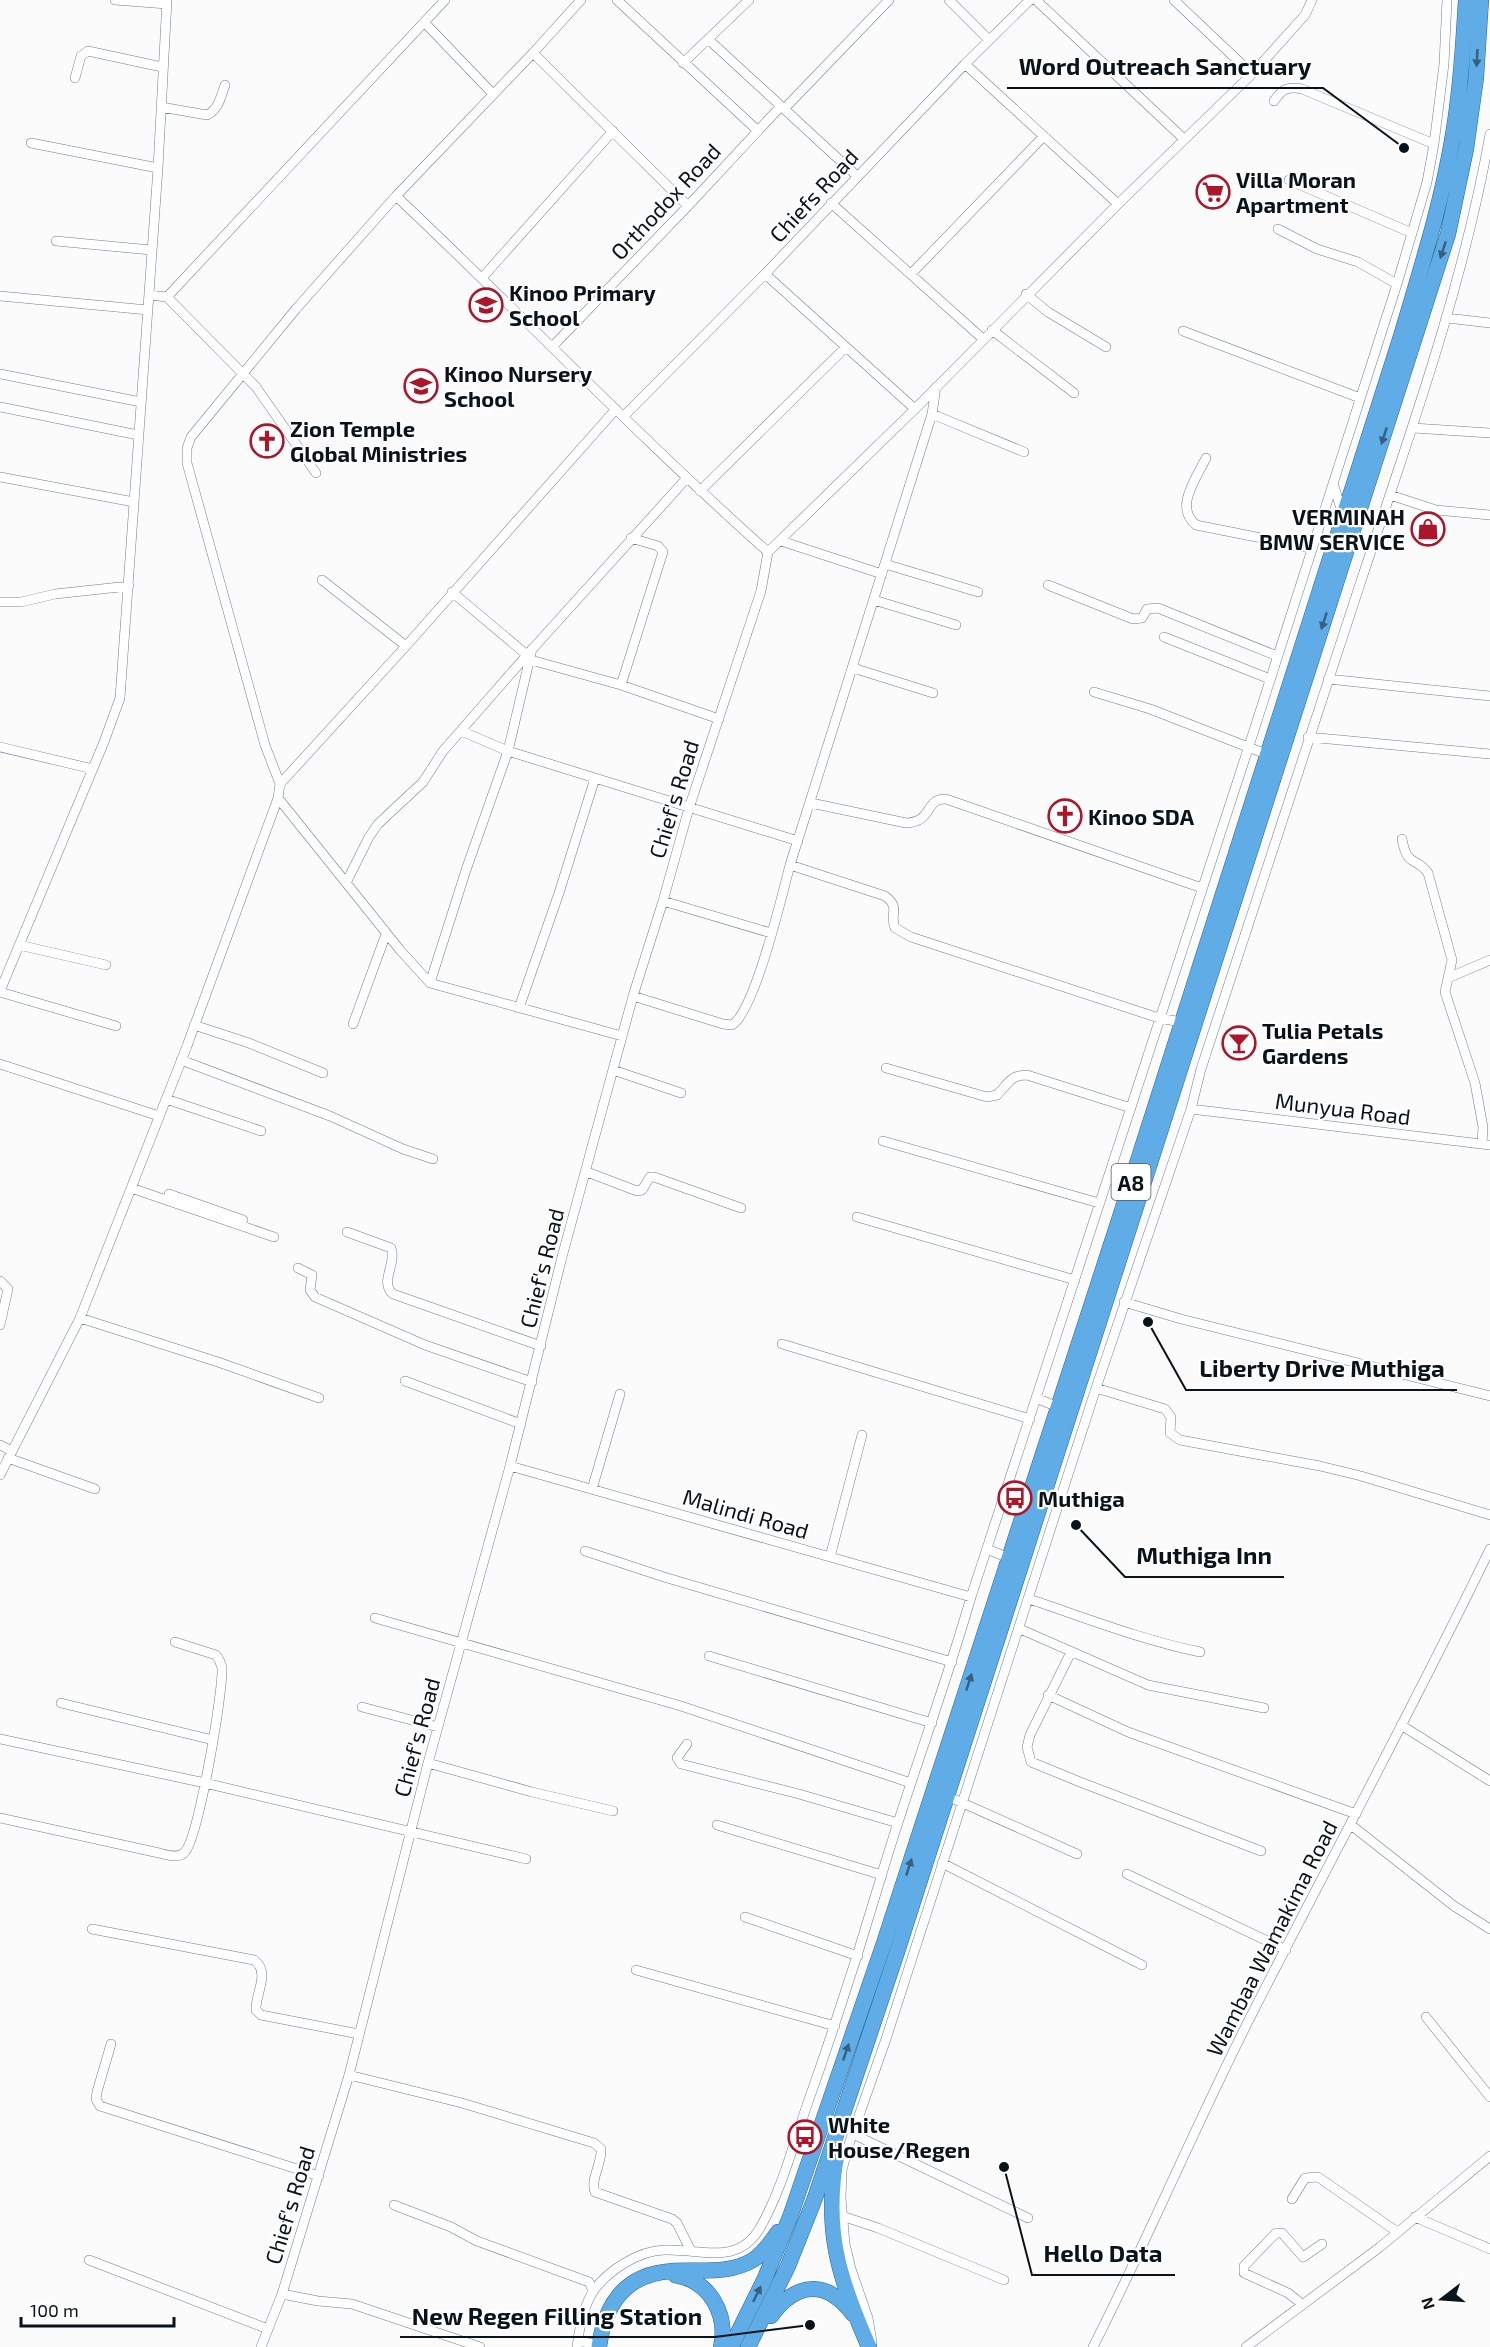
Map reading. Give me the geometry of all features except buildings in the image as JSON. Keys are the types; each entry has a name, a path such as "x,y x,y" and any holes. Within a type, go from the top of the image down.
{"highway":[{"name":"A8","path":"748,2347 788,2266 815,2198 947,1796 1058,1407 1402,333 1434,222 1451,147 1462,66 1466,0"},
{"name":"A8","path":"731,2347 765,2278 790,2217 1133,1215 1448,234 1468,137 1476,78 1481,0"},
{"path":"856,2070 838,2145 830,2209 833,2243 841,2274 857,2319 871,2347"},
{"path":"599,2346 613,2301 628,2285 643,2277 661,2272 720,2271 738,2267 754,2259 766,2248 790,2217"},
{"path":"661,2272 680,2275 697,2283 718,2305 722,2320 722,2347"},
{"path":"754,2347 781,2303 791,2295 806,2289 819,2289 830,2293 844,2303 857,2319"}],"street":[{"path":"115,0 167,2 158,168 120,698 118,708 19,945 4,968 0,992 116,1026"},
{"path":"167,297 445,0"},
{"path":"0,1475 80,1318 181,1060 278,798 280,784 265,745 187,462 187,448 191,437 242,374 396,196 581,0"},
{"path":"617,0 757,130"},
{"path":"683,63 749,0"},
{"name":"Orthodox Road","path":"552,347 688,206 757,130 782,108 889,0"},
{"path":"949,0 989,40"},
{"name":"Chiefs Road","path":"624,416 765,274 964,64 1030,0"},
{"path":"1036,0 1184,139"},
{"path":"1174,0 1252,74"},
{"path":"396,196 687,479 768,552 781,542 915,409 1026,294 1252,74 1305,15 1312,0"},
{"path":"599,2346 578,2344 585,2312 593,2291 610,2273 650,2252 669,2250 730,2252 744,2246 755,2236 769,2212 796,2139 858,1956 898,1823 1397,284 1427,182 1434,144 1444,64 1447,0"},
{"path":"424,22 493,93"},
{"path":"708,39 857,176"},
{"path":"75,78 81,56 88,51 162,67"},
{"path":"533,53 688,206"},
{"path":"964,64 1118,204"},
{"path":"161,107 207,115 218,107 225,85"},
{"path":"1274,101 1285,88 1302,89 1434,144"},
{"path":"482,278 613,131"},
{"path":"871,2347 867,2318 851,2269 842,2216 842,2170 1020,1629 1124,1302 1191,1109 1201,1069 1308,737 1413,428 1461,271 1487,170 1490,134"},
{"path":"911,274 1044,136"},
{"path":"31,144 158,168"},
{"path":"1289,180 1412,233"},
{"path":"831,203 983,339"},
{"path":"1278,229 1317,249 1358,262 1397,284"},
{"path":"56,241 151,250"},
{"path":"765,274 915,409"},
{"path":"1026,294 1048,312 1106,347"},
{"path":"149,295 167,297 256,387 316,473"},
{"path":"0,296 148,310"},
{"path":"1447,318 1490,323"},
{"path":"992,330 1074,393"},
{"path":"1183,332 1360,398"},
{"path":"700,491 846,347"},
{"path":"0,374 141,402"},
{"path":"633,996 723,1024 732,1024 737,1022 752,992 932,414 936,387"},
{"path":"0,407 138,435"},
{"path":"280,784 616,409"},
{"path":"932,414 1024,452"},
{"path":"1413,428 1490,433"},
{"path":"1206,458 1185,502 1185,512 1190,520 1196,525 1312,548"},
{"path":"0,477 134,501"},
{"path":"346,883 378,824 423,782 443,751 631,538 687,479"},
{"path":"1333,483 1343,515"},
{"path":"1390,495 1437,510 1490,515"},
{"path":"621,685 663,552 658,546 631,538"},
{"path":"781,542 978,592"},
{"name":"Chief's Road","path":"480,2347 352,2304 318,2301 282,2294 349,2075 428,1763 463,1642 532,1382 562,1257 587,1172 633,996 689,808 761,591 768,552"},
{"path":"322,580 406,646"},
{"path":"1048,585 1133,619 1142,618 1147,609 1158,608 1277,656"},
{"path":"0,602 21,602 55,594 129,586"},
{"path":"453,592 530,655 719,719"},
{"path":"874,600 956,625"},
{"path":"1164,637 1270,679"},
{"path":"430,983 466,870 508,751 530,655"},
{"path":"853,668 933,693"},
{"path":"1328,679 1490,696"},
{"path":"1094,692 1150,709 1266,754"},
{"path":"461,731 508,751 798,841"},
{"path":"1308,737 1490,754"},
{"path":"0,747 93,769"},
{"path":"519,1008 559,893 595,778"},
{"path":"278,798 386,934 430,983 622,1036"},
{"path":"811,803 906,823 917,823 925,818 933,803 939,799 946,799 1202,888"},
{"path":"1402,839 1409,860 1425,868 1431,882 1452,960 1445,992 1475,1083 1486,1145"},
{"path":"790,865 885,896 892,901 895,909 892,921 895,928 911,937 1159,1018 1181,1022"},
{"path":"663,901 771,933"},
{"path":"353,1024 386,934"},
{"path":"19,945 106,965"},
{"path":"1448,978 1490,960"},
{"path":"1200,1007 1219,1013"},
{"path":"194,1025 323,1073"},
{"path":"181,1060 330,1116 403,1149 433,1159"},
{"path":"0,1064 159,1116"},
{"path":"1182,1064 1201,1069"},
{"path":"886,1068 987,1097 997,1095 1006,1082 1013,1077 1028,1075 1131,1108"},
{"path":"613,1070 681,1094"},
{"path":"166,1099 261,1131"},
{"name":"Munyua Road","path":"1191,1109 1486,1145"},
{"path":"883,1141 1100,1203"},
{"path":"587,1172 637,1191 642,1190 650,1178 654,1177 741,1208"},
{"path":"132,1185 243,1220"},
{"path":"132,1185 274,1237"},
{"path":"1133,1215 1152,1222"},
{"path":"858,1217 1075,1280"},
{"path":"347,1232 391,1248 393,1260 387,1287 393,1294 541,1346"},
{"path":"298,1268 312,1275 310,1290 315,1297 425,1346 532,1382"},
{"path":"0,1281 8,1289 0,1326"},
{"path":"1124,1302 1181,1319 1490,1396"},
{"path":"80,1318 218,1362 319,1398"},
{"path":"782,1344 1030,1419"},
{"path":"405,1381 521,1424"},
{"path":"1096,1388 1165,1409 1171,1417 1170,1433 1180,1440 1320,1466 1490,1515"},
{"path":"592,1489 620,1394"},
{"path":"1036,1398 1058,1407"},
{"path":"830,1557 862,1435"},
{"path":"0,1445 10,1455 95,1489"},
{"name":"Malindi Road","path":"510,1466 971,1597"},
{"path":"987,1549 1040,1565"},
{"path":"585,1551 664,1577 952,1662"},
{"name":"Wambaa Wamakima Road","path":"1093,2347 1250,2018 1489,1555"},
{"path":"1029,1599 1108,1624 1143,1638 1200,1652"},
{"path":"375,1618 681,1706 911,1783"},
{"path":"1020,1629 1148,1685 1264,1708"},
{"path":"0,1818 159,1853 178,1856 187,1850 205,1783 222,1668 220,1660 210,1652 175,1642"},
{"path":"1071,1652 1030,1735 1027,1747 1031,1762 1261,1851"},
{"path":"709,1656 932,1723"},
{"path":"1048,1695 1128,1732 1356,1814"},
{"path":"61,1702 213,1740"},
{"path":"362,1707 438,1727"},
{"path":"1401,1725 1490,1781"},
{"path":"0,1739 205,1783 526,1859"},
{"path":"687,1744 677,1758 681,1764 799,1794 898,1823"},
{"path":"428,1763 532,1792 613,1811"},
{"path":"947,1796 1077,1854"},
{"path":"717,1825 882,1875"},
{"path":"1351,1825 1454,1906 1490,1929"},
{"path":"942,1863 1142,1965"},
{"path":"1127,1874 1286,1950"},
{"path":"745,1917 858,1956"},
{"path":"92,1929 254,1960 260,1964 262,1969 262,1978 255,2002 256,2010 261,2015 359,2034"},
{"path":"891,1968 906,1975"},
{"path":"636,1970 835,2026"},
{"path":"1426,2017 1490,2097"},
{"path":"111,2044 97,2092 96,2098 100,2106 319,2176"},
{"path":"818,2074 836,2081"},
{"path":"349,2075 462,2103 594,2143 601,2149 602,2157 593,2183 595,2192 605,2198 672,2219 677,2223 692,2251"},
{"path":"853,2134 1028,2218"},
{"path":"796,2139 813,2146"},
{"path":"1246,2347 1380,2247 1396,2231 1490,2157"},
{"path":"1292,2199 1305,2178 1318,2177 1396,2231"},
{"path":"394,2205 452,2227 488,2245 589,2282 593,2291"},
{"path":"842,2216 878,2228 1004,2280"},
{"path":"1415,2217 1490,2249"},
{"path":"1302,2304 1288,2293 1244,2273 1244,2266 1276,2233 1282,2234 1303,2257 1322,2244"},
{"path":"89,2260 268,2329"},
{"path":"261,2347 282,2294"}],"place":[{"name":"Word Outreach Sanctuary","path":"1404,148"},
{"name":"Villa Moran Apartment","path":"1213,192"},
{"name":"Kinoo Primary School","path":"486,305"},
{"name":"Kinoo Nursery School","path":"421,386"},
{"name":"Zion Temple Global Ministries","path":"267,441"},
{"name":"VERMINAH BMW SERVICE","path":"1428,529"},
{"name":"Kinoo SDA","path":"1065,816"},
{"name":"Tulia Petals Gardens","path":"1239,1043"},
{"name":"Liberty Drive Muthiga","path":"1148,1322"},
{"name":"Muthiga","path":"1015,1498"},
{"name":"Muthiga Inn","path":"1076,1525"},
{"name":"White House/Regen","path":"805,2137"},
{"name":"Hello Data","path":"1004,2167"},
{"name":"New Regen Filling Station","path":"810,2325"}]}
